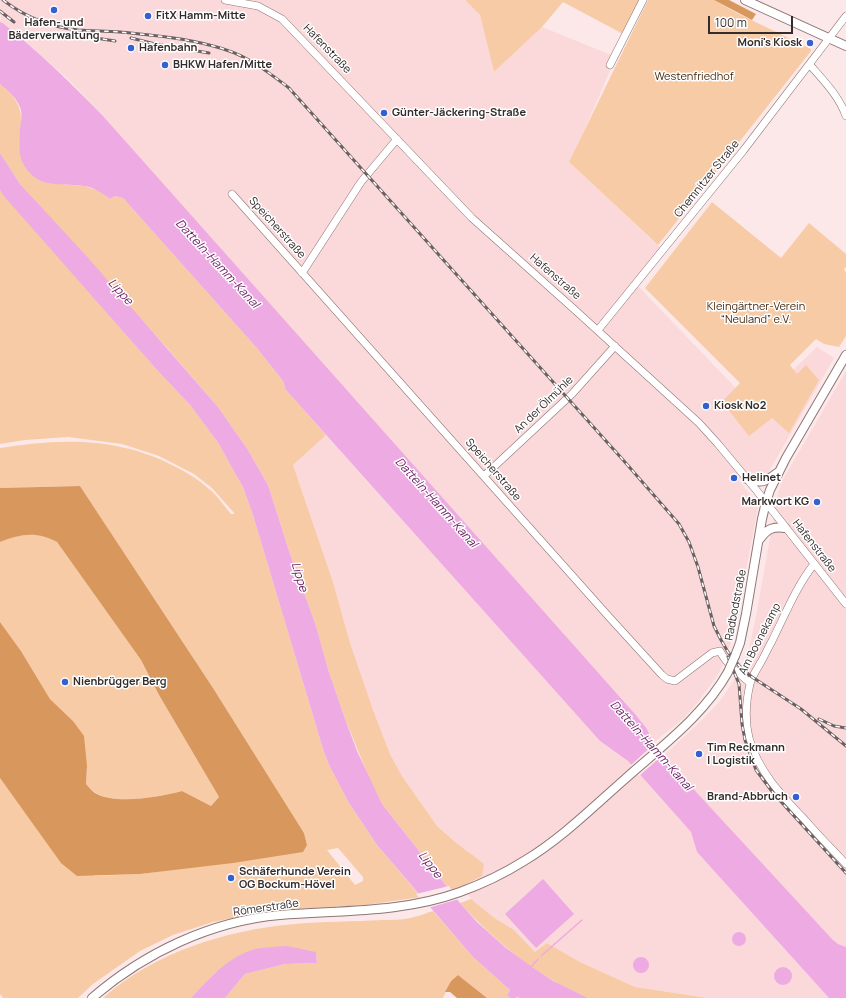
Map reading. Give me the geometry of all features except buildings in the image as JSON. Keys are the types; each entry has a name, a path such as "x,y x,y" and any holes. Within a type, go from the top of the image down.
{"main road":[{"path":"745,0 846,46"},
{"name":"Radbodstraße","path":"460,892 500,875 525,861 567,830 663,746 700,711 714,695 728,672 740,643 766,502 779,471 846,355"},
{"path":"748,479 756,482 765,482 779,471"},
{"path":"759,542 770,528 785,528"},
{"name":"Römerstraße","path":"92,998 132,968 166,948 215,928 257,918 278,915 360,911 423,902 460,892"}],"street":[{"name":"Hafenstraße","path":"225,0 258,6 282,19 472,218 598,330 699,423 748,479 846,604"},
{"path":"610,65 643,0"},
{"name":"Chemnitzer Straße","path":"598,330 743,151 846,16"},
{"path":"810,65 835,95 846,116"},
{"path":"302,274 360,182 397,140"},
{"name":"Speicherstraße","path":"232,194 610,618 667,679 675,681 679,679 712,653 720,651 722,656 750,683"},
{"name":"An der Ölmühle","path":"484,476 572,394 615,346"},
{"name":"Am Boonekamp","path":"814,564 795,594 750,683 747,724 757,757 771,782 846,864"}],"shaded area":[{"path":"0,0 465,0 480,15 494,72 542,27 616,57 570,163 665,252 638,286 754,407 817,347 834,358 768,473 760,477 750,472 739,480 757,504 758,508 733,636 723,665 715,679 684,718 653,743 647,729 622,699 314,355 103,116 71,82 4,23 1,23"},
{"path":"714,0 729,0 756,14 752,20"},
{"path":"846,371 846,947 833,940 663,756 720,701 743,663 749,649 778,493 782,481"},
{"path":"326,435 600,741 628,761 691,832 697,852 829,998 708,998 635,987 580,962 547,943 535,952 514,930 493,917 471,899 463,886 482,876 469,852 437,826 402,776 390,754 357,667 333,582 293,465"},
{"path":"80,486 213,688 304,833 307,845 303,852 233,863 140,874 77,876 61,863 0,778 0,622 21,651 50,699 73,721 84,736 87,766 86,784 94,792 104,797 114,799 138,799 162,796 182,791 211,806 219,797 159,695 141,660 57,542 42,536 28,535 15,537 0,542 0,488"},
{"path":"458,975 487,998 457,998 450,992 445,992 451,981"}],"green space":[{"path":"465,0 642,0 625,35 563,2 542,27 494,72 480,15"},
{"name":"Westenfriedhof","path":"648,0 714,0 737,13 811,49 811,51 658,245 569,162"},
{"path":"0,84 15,99 20,112 19,148 47,183 84,186 100,191 110,199 115,196 123,198 256,347 283,381 286,390 326,435 293,465 333,582 350,643 373,710 390,754 402,776 437,826 484,864 482,876 463,886 450,890 382,804 370,780 344,716 328,669 316,626 289,551 268,485 248,450 218,407 20,184 0,153"},
{"path":"0,190 157,370 191,406 219,444 243,487 253,515 329,765 349,803 377,845 421,897 366,905 281,910 257,913 213,922 173,935 140,951 93,984 78,998 3,998 0,994 0,778 25,812 94,876 140,874 170,870 307,845 304,833 213,688 80,486 0,488 0,448 45,443 90,442 133,450 155,457 189,474 212,492 231,514 235,514 212,488 194,474 159,456 122,444 68,437 25,440 0,444","holes":["338,848 363,877 363,881 355,885 327,850"]},
{"name":"Kleingärtner-Verein “Neuland” e.V.","path":"712,202 781,258 809,223 846,254 846,267 844,269 846,273 846,336 839,347 824,344 816,339 790,365 797,374 806,365 819,380 789,433 772,418 749,436 722,402 740,383 645,288"},
{"path":"31,534 49,537 57,542 141,660 159,695 219,797 211,806 182,791 162,796 138,799 114,799 104,797 96,793 86,784 87,766 73,721 50,699 21,651 0,622 0,542 11,537"},
{"path":"471,899 493,917 514,930 535,952 547,943 580,962 635,987 708,998 588,998 552,980 519,958 503,945 460,903"},
{"path":"433,911 472,956 510,990 507,995 510,998 487,998 458,975 451,981 443,998 225,998 245,974 285,964 317,963 316,952 215,973 191,998 103,998 123,982 168,956 218,938 269,927 295,924 400,920"}],"water":[{"name":"Datteln-Hamm-Kanal","path":"0,20 1,23 3,23 29,45 54,68 103,116 635,714 647,729 658,754 663,756 833,940 846,947 846,998 829,998 697,852 691,832 628,761 600,741 286,390 283,381 256,347 123,198 115,196 110,199 91,188 42,181 26,169 20,153 20,106 9,92 0,84"},
{"name":"Lippe","path":"0,153 20,184 90,260 218,407 248,450 268,485 289,551 316,626 328,669 344,716 357,751 382,804 460,903 477,922 506,948 535,969 553,981 588,998 510,998 507,995 510,990 472,956 377,845 349,803 329,765 323,749 253,515 243,487 219,444 191,406 157,370 3,195 0,190"},
{"path":"543,879 574,914 536,948 505,914"},
{"path":"739,932 744,934 746,939 744,944 739,946 734,944 732,939 734,934"},
{"path":"287,946 316,952 317,963 285,964 245,974 225,998 191,998 220,969 246,952 267,947"},
{"path":"641,957 648,962 649,965 644,972 641,973 634,968 633,965 638,958"},
{"path":"779,967 787,967 792,972 790,983 787,985 779,985 774,980 774,972"}],"pier":[{"path":"655,743 659,752 664,754 639,776 630,766"},
{"path":"449,886 459,899 428,908 416,894"}],"waterway":[{"path":"541,956 582,920"},
{"path":"531,967 538,959"}],"railway":[{"path":"3,0 29,16 48,24 68,29 167,37 202,43 225,49 254,63 289,88 679,524 689,542 698,567 714,626 728,652 742,669 801,709 846,746"},
{"path":"0,11 14,22"},
{"path":"76,35 115,41"},
{"path":"131,38 155,44 209,53"},
{"path":"728,657 739,684 742,724 745,740 756,770 774,794 846,873"},
{"path":"819,719 834,726 846,728"}],"place":[{"name":"Hafen- und Bäderverwaltung","path":"54,10"},
{"name":"FitX Hamm-Mitte","path":"148,16"},
{"name":"Moni's Kiosk","path":"810,43"},
{"name":"Hafenbahn","path":"131,48"},
{"name":"BHKW Hafen/Mitte","path":"165,65"},
{"name":"Günter-Jäckering-Straße","path":"384,113"},
{"name":"Kiosk No2","path":"706,406"},
{"name":"Helinet","path":"734,478"},
{"name":"Markwort KG","path":"817,502"},
{"name":"Nienbrügger Berg","path":"65,682"},
{"name":"Tim Reckmann | Logistik","path":"699,754"},
{"name":"Brand-Abbruch","path":"796,797"},
{"name":"Schäferhunde Verein OG Bockum-Hövel","path":"231,878"}]}
